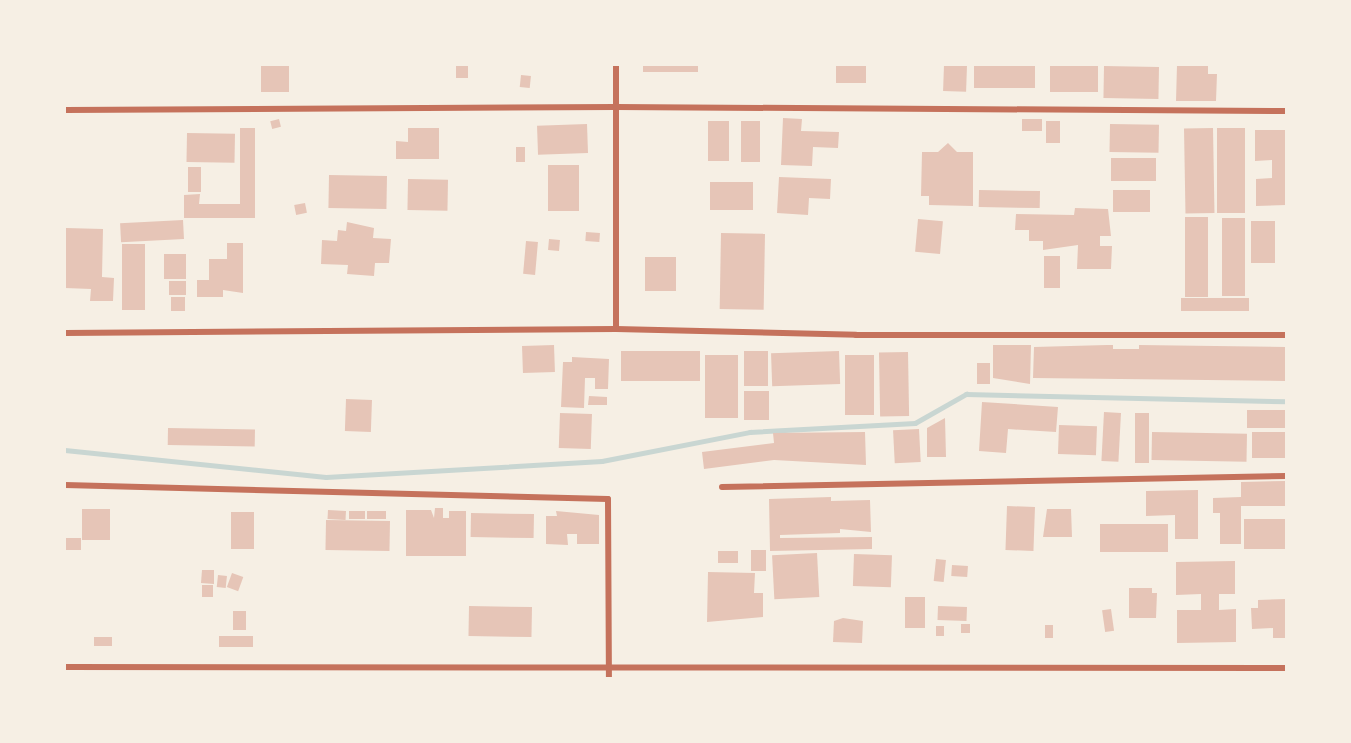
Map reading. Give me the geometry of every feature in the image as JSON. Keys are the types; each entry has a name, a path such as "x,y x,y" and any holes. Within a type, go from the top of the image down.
{"street":[{"path":"616,65 616,329"},
{"path":"65,110 616,107 1286,111"},
{"path":"65,333 616,329 856,335 1286,335"},
{"path":"722,487 1286,477"},
{"path":"65,485 608,499 609,678"},
{"path":"65,667 1286,668"}],"building":[{"path":"261,65 289,65 289,92 261,92"},
{"path":"456,65 468,65 468,78 456,78"},
{"path":"643,65 698,65 698,72 643,72"},
{"path":"836,65 866,65 866,83 836,83"},
{"path":"944,65 967,66 966,92 943,91"},
{"path":"974,65 1035,65 1035,88 974,88"},
{"path":"1050,65 1098,65 1098,92 1050,92"},
{"path":"1177,65 1208,65 1208,74 1217,74 1216,101 1176,101"},
{"path":"1104,66 1159,67 1158,99 1103,98"},
{"path":"521,75 531,76 530,88 520,87"},
{"path":"783,118 802,119 801,131 839,132 838,148 813,147 812,166 781,165"},
{"path":"279,119 281,127 272,129 270,121"},
{"path":"1022,119 1042,119 1042,131 1022,131"},
{"path":"708,121 729,121 729,161 708,161"},
{"path":"741,121 760,121 760,162 741,162"},
{"path":"1046,121 1060,121 1060,143 1046,143"},
{"path":"587,124 588,153 538,155 537,126"},
{"path":"1110,124 1159,125 1159,153 1110,152"},
{"path":"240,128 255,128 255,218 184,218 184,195 200,194 199,204 240,204"},
{"path":"408,128 439,128 439,159 396,159 396,141 408,142"},
{"path":"1213,128 1214,213 1185,213 1184,129"},
{"path":"1217,128 1245,128 1245,213 1217,213"},
{"path":"1255,130 1286,130 1286,205 1256,206 1256,179 1272,178 1272,160 1255,161"},
{"path":"187,133 235,134 234,163 186,162"},
{"path":"948,143 957,152 973,152 973,206 929,205 929,196 921,196 922,152 938,152"},
{"path":"516,147 525,147 525,162 516,162"},
{"path":"1111,158 1156,158 1156,181 1111,181"},
{"path":"548,165 579,165 579,211 548,211"},
{"path":"188,167 201,167 201,192 188,192"},
{"path":"329,175 387,176 386,209 328,208"},
{"path":"779,177 831,179 830,199 809,198 808,215 777,213"},
{"path":"408,179 448,180 447,211 407,210"},
{"path":"710,182 753,182 753,210 710,210"},
{"path":"979,190 1040,191 1040,208 979,207"},
{"path":"1113,190 1150,190 1150,212 1113,212"},
{"path":"305,203 307,213 296,215 294,205"},
{"path":"1075,208 1108,209 1111,236 1100,236 1100,246 1112,246 1111,269 1077,269 1078,245 1043,250 1043,241 1029,241 1029,230 1015,230 1016,214 1074,215"},
{"path":"1185,217 1208,217 1208,297 1185,297"},
{"path":"1222,218 1245,218 1245,296 1222,296"},
{"path":"918,219 943,221 940,254 915,252"},
{"path":"183,220 184,239 121,242 120,223"},
{"path":"1251,221 1275,221 1275,263 1251,263"},
{"path":"347,222 374,228 373,238 391,239 389,263 375,263 374,276 347,274 348,265 321,264 322,240 337,241 338,230 346,231"},
{"path":"66,228 103,229 102,277 114,278 113,301 90,301 91,289 65,288"},
{"path":"586,232 600,233 599,242 585,241"},
{"path":"721,233 765,234 764,310 720,309"},
{"path":"549,239 560,240 559,251 548,250"},
{"path":"526,241 538,242 535,275 523,274"},
{"path":"227,243 243,243 243,293 223,290 223,297 197,297 197,280 209,280 209,259 227,259"},
{"path":"122,244 145,244 145,310 122,310"},
{"path":"164,254 186,254 186,279 164,279"},
{"path":"1044,256 1060,256 1060,288 1044,288"},
{"path":"645,257 676,257 676,291 645,291"},
{"path":"169,281 186,281 186,295 169,295"},
{"path":"171,297 185,297 185,311 171,311"},
{"path":"1181,298 1249,298 1249,311 1181,311"},
{"path":"554,345 555,372 523,373 522,346"},
{"path":"993,345 1031,345 1030,384 993,378"},
{"path":"1113,345 1113,349 1139,349 1139,345 1286,347 1286,381 1033,378 1034,347"},
{"path":"621,351 700,351 700,381 621,381"},
{"path":"744,351 768,351 768,386 744,386"},
{"path":"839,351 840,384 772,386 771,353"},
{"path":"908,352 909,416 880,416 879,353"},
{"path":"705,355 738,355 738,418 705,418"},
{"path":"845,355 874,355 874,415 845,415"},
{"path":"572,357 609,359 608,389 595,389 595,378 585,378 584,408 561,407 563,362 572,362"},
{"path":"977,363 990,363 990,384 977,384"},
{"path":"744,391 769,391 769,420 744,420"},
{"path":"589,396 607,397 607,405 588,405"},
{"path":"346,399 372,400 371,432 345,431"},
{"path":"982,402 1058,407 1056,432 1008,429 1006,453 979,451"},
{"path":"1247,410 1286,410 1286,428 1247,428"},
{"path":"1104,412 1121,413 1118,462 1101,461"},
{"path":"560,413 592,414 591,449 559,448"},
{"path":"1135,413 1149,413 1149,463 1135,463"},
{"path":"945,418 946,457 927,457 927,428"},
{"path":"1059,425 1097,426 1096,455 1058,454"},
{"path":"168,428 255,430 255,447 168,445"},
{"path":"919,429 921,462 895,463 893,430"},
{"path":"865,432 866,465 774,460 704,469 702,452 774,443 773,433"},
{"path":"1152,432 1247,434 1246,462 1152,460"},
{"path":"1252,432 1286,432 1286,458 1252,458"},
{"path":"1286,481 1286,506 1241,506 1241,544 1220,544 1220,513 1213,513 1213,498 1241,497 1241,482"},
{"path":"1198,490 1198,539 1175,539 1175,515 1146,516 1146,491"},
{"path":"831,497 831,501 870,500 871,532 840,529 840,533 780,535 780,538 872,537 872,549 770,551 769,499"},
{"path":"1007,506 1035,507 1033,551 1005,550"},
{"path":"435,508 443,508 443,518 449,518 449,511 466,511 466,556 406,556 406,510 431,510 434,518"},
{"path":"82,509 110,509 110,540 82,540"},
{"path":"1047,509 1071,509 1072,537 1043,537"},
{"path":"328,510 346,511 346,520 328,519"},
{"path":"349,511 365,511 365,519 349,519"},
{"path":"367,511 386,511 386,519 367,519"},
{"path":"556,511 599,515 599,544 577,544 577,534 567,534 568,545 546,544 546,516 557,516"},
{"path":"231,512 254,512 254,549 231,549"},
{"path":"471,513 534,514 534,538 471,537"},
{"path":"1244,519 1286,519 1286,549 1244,549"},
{"path":"326,520 390,521 389,551 325,550"},
{"path":"1100,524 1168,524 1168,552 1100,552"},
{"path":"65,538 81,538 81,550 65,550"},
{"path":"751,550 766,550 766,571 751,571"},
{"path":"718,551 738,551 738,563 718,563"},
{"path":"817,553 819,597 774,599 772,555"},
{"path":"854,554 892,555 891,587 853,586"},
{"path":"936,559 946,560 944,582 934,581"},
{"path":"1235,561 1235,594 1219,594 1219,610 1236,609 1236,642 1177,643 1177,610 1201,610 1201,594 1176,595 1176,562"},
{"path":"952,565 968,566 967,577 951,576"},
{"path":"202,570 214,570 214,584 201,583"},
{"path":"708,572 755,573 754,593 763,593 763,617 707,622"},
{"path":"232,573 243,577 238,591 227,587"},
{"path":"218,575 227,576 226,588 217,587"},
{"path":"202,585 213,585 213,597 202,597"},
{"path":"1129,588 1152,588 1152,593 1157,593 1156,618 1129,618"},
{"path":"905,597 925,597 925,628 905,628"},
{"path":"1286,599 1286,638 1273,638 1273,628 1252,629 1251,608 1258,608 1258,600"},
{"path":"469,606 532,607 531,637 468,636"},
{"path":"938,606 967,607 966,621 938,620"},
{"path":"1111,609 1114,631 1105,632 1102,610"},
{"path":"233,611 246,611 246,630 233,630"},
{"path":"843,618 863,621 862,643 833,642 834,621"},
{"path":"961,624 970,624 970,633 961,633"},
{"path":"1045,625 1053,625 1053,638 1045,638"},
{"path":"936,626 944,626 944,636 936,636"},
{"path":"219,636 253,636 253,647 219,647"},
{"path":"94,637 112,637 112,646 94,646"}],"waterway":[{"path":"65,450 326,477 602,461 750,432 915,423 966,394 1286,401"}]}
